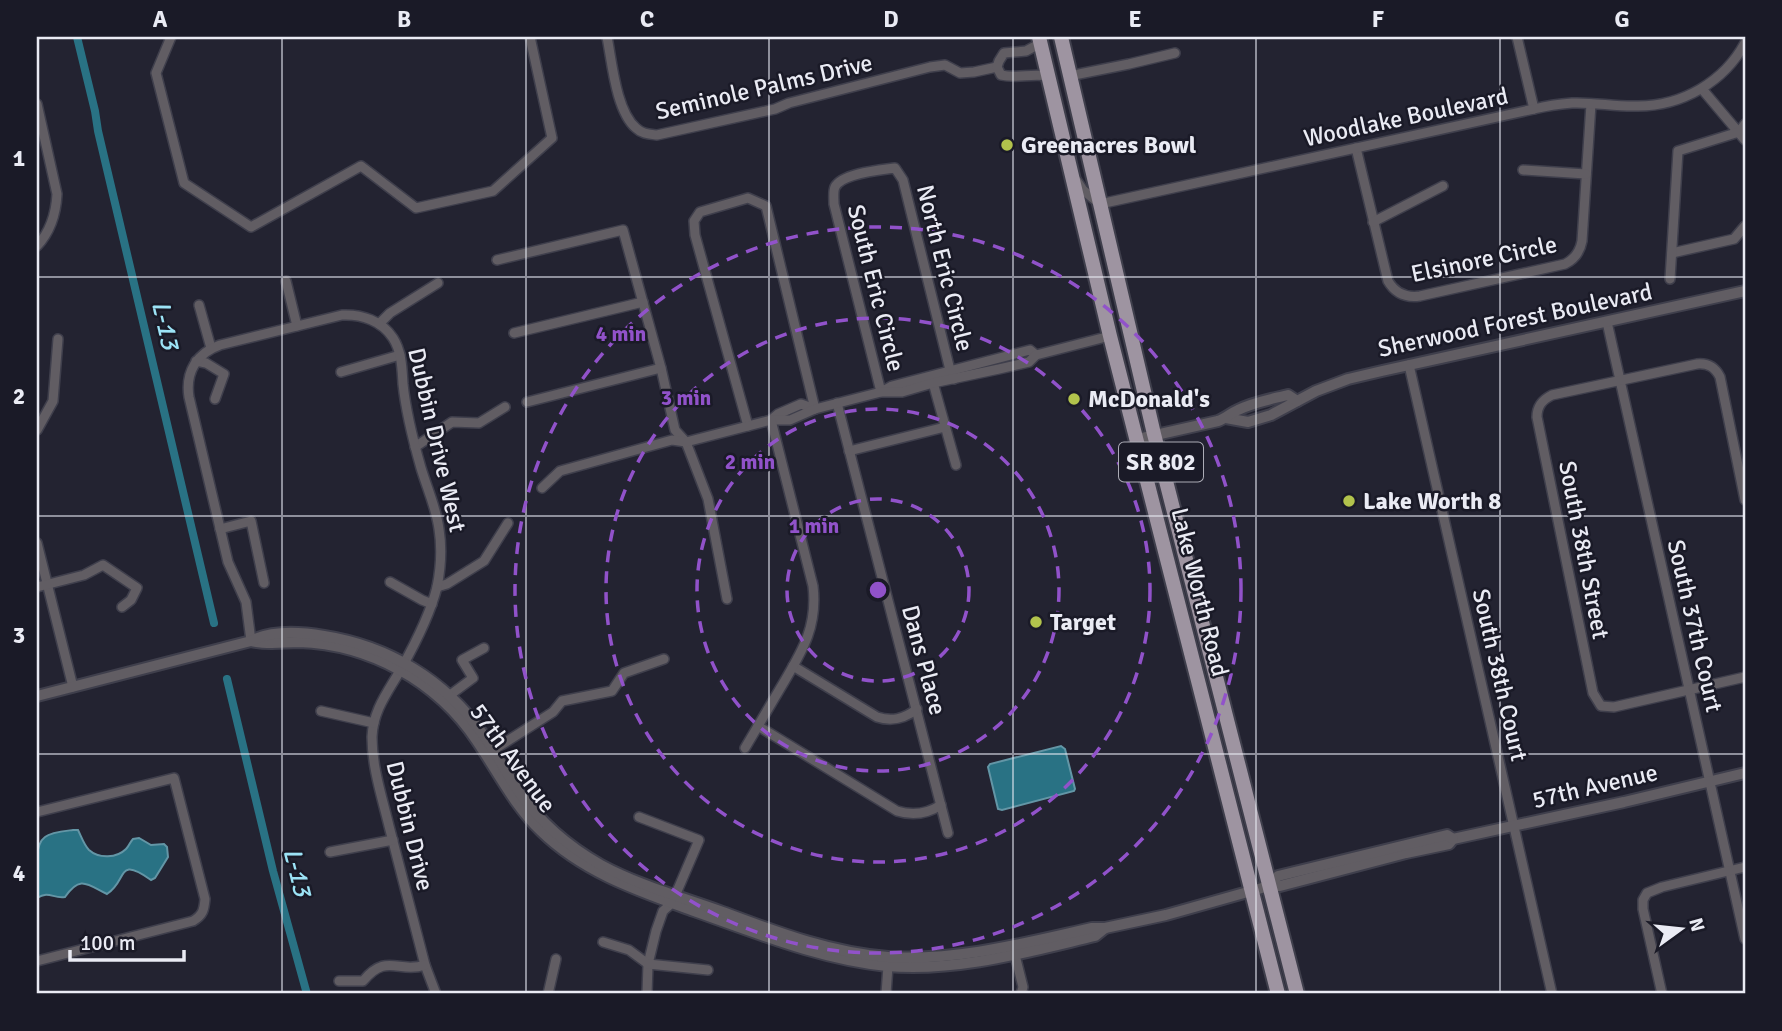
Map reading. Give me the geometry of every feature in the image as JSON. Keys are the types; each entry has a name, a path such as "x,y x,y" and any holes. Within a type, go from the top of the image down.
{"main road":[{"name":"Lake Worth Road","path":"1061,37 1154,434 1297,994"},
{"name":"Lake Worth Road","path":"1044,39 1048,76 1110,336 1278,994"},
{"path":"1044,39 1069,76"},
{"path":"1169,563 1181,581 1199,647 1203,654 1212,660"},
{"path":"1195,663 1206,669 1224,732 1234,745"}],"street":[{"path":"171,37 156,73 184,183 251,227 361,166 416,208 493,191 552,138 530,37"},
{"name":"Seminole Palms Drive","path":"607,37 625,112 634,127 644,134 657,135 775,109 789,103 930,67 945,65 960,73 997,67"},
{"path":"1517,37 1534,108"},
{"name":"Seminole Palms Drive","path":"1044,39 1026,51 1004,53 997,67 1001,75 1010,77 1035,73 1048,76"},
{"name":"Woodlake Boulevard","path":"1100,204 1534,108 1574,103 1636,107 1679,100 1702,89 1723,73 1745,43"},
{"path":"1069,76 1175,53"},
{"path":"1670,279 1678,151 1743,132 1702,89"},
{"path":"37,104 57,194 57,205 51,224 37,246"},
{"name":"Elsinore Circle","path":"1356,148 1388,281 1394,289 1409,296 1420,296 1565,264 1575,257 1581,247 1591,104"},
{"name":"North Eric Circle","path":"834,193 835,187 843,178 880,170 895,169 904,180 952,375"},
{"path":"1070,170 1083,190 1100,204"},
{"path":"1523,170 1586,174"},
{"path":"1373,222 1443,187"},
{"name":"South Eric Circle","path":"834,193 834,204 881,392"},
{"path":"748,426 695,234 694,221 700,212 748,198 766,206 815,409"},
{"path":"1672,253 1734,239 1745,226"},
{"path":"497,260 623,230 675,430 686,442 708,499 727,599"},
{"path":"286,281 297,326"},
{"path":"379,324 390,313 438,284"},
{"name":"Sherwood Forest Boulevard","path":"1138,439 1226,418 1248,422 1271,415 1316,391 1348,379 1745,291"},
{"path":"514,333 643,302"},
{"path":"199,305 211,348"},
{"name":"Dubbin Drive West","path":"196,361 211,348 348,315 360,316 379,324 393,338 400,355 415,447 440,531 437,587 432,604 402,666"},
{"name":"South 37th Court","path":"1607,322 1745,939"},
{"path":"542,488 560,471 672,440 686,442 771,420 800,404 815,409 881,392 902,392 932,379 1029,362 1036,355 1110,336"},
{"path":"37,430 54,401 58,339"},
{"path":"341,372 400,355"},
{"path":"37,696 251,641 246,602 230,569 188,390 189,374 196,361 206,363 225,374 215,399"},
{"path":"1621,380 1703,363 1714,368 1720,377 1745,500"},
{"name":"South 38th Court","path":"1409,365 1552,994"},
{"path":"527,402 661,368"},
{"path":"932,379 956,465"},
{"name":"South 38th Street","path":"1621,380 1552,396 1542,401 1537,417 1593,693 1601,706 1614,707 1689,690"},
{"name":"Dans Place","path":"837,403 948,833"},
{"path":"415,447 452,422 479,423 505,408"},
{"path":"745,748 804,648 814,607 814,592 771,420"},
{"path":"849,451 945,427"},
{"path":"220,529 251,521 264,583"},
{"path":"437,587 447,584 484,561 508,523"},
{"path":"37,543 73,687"},
{"path":"37,587 84,575 103,565 137,588 131,600 122,607"},
{"path":"390,582 432,604"},
{"name":"57th Avenue","path":"251,641 263,644 300,642 337,647 402,666 424,686 446,698 489,752 519,807 540,830 559,848 598,873 797,939 840,950 888,957 970,954 1092,928 1105,929 1252,892 1269,886 1278,876 1303,869 1447,835 1453,839 1514,826 1745,773"},
{"path":"446,698 473,678 462,660 484,648"},
{"path":"489,752 553,712 562,702 612,691 624,673 664,659"},
{"name":"Dubbin Drive","path":"402,666 380,702 372,736 374,764 425,965 436,994"},
{"path":"793,666 877,717 900,719 917,709"},
{"path":"1689,690 1745,677"},
{"path":"321,710 374,723"},
{"path":"758,726 897,811 919,814 941,805"},
{"path":"37,812 174,778 205,900 204,911 193,921 37,961"},
{"path":"639,817 699,840 673,899 663,911 651,947 647,994"},
{"path":"330,852 393,839"},
{"path":"1662,994 1643,909 1643,900 1647,893 1745,867"},
{"name":"57th Avenue","path":"673,899 794,947 888,966 938,966 971,962 1095,936 1105,929"},
{"path":"603,942 629,950 648,964 708,970"},
{"path":"1015,954 1023,987 1021,994"},
{"path":"548,994 556,959"},
{"path":"339,981 363,981 373,970 385,965 417,968 425,965"},
{"path":"886,994 888,966"}],"water":[{"path":"1061,746 1065,749 1074,791 998,809 988,767 990,764"},
{"path":"78,830 87,848 98,855 118,854 126,849 133,839 139,838 151,845 164,844 168,857 155,878 151,880 140,873 127,870 107,894 89,885 80,884 65,897 45,895 37,898 36,866 41,842 51,834"}],"waterway":[{"name":"L-13","path":"77,37 214,623"},
{"name":"L-13","path":"227,679 273,871 307,994"}],"place":[{"name":"Greenacres Bowl","path":"1007,145"},
{"name":"McDonald's","path":"1074,399"},
{"name":"Lake Worth 8","path":"1349,501"},
{"name":"Target","path":"1036,622"}]}
